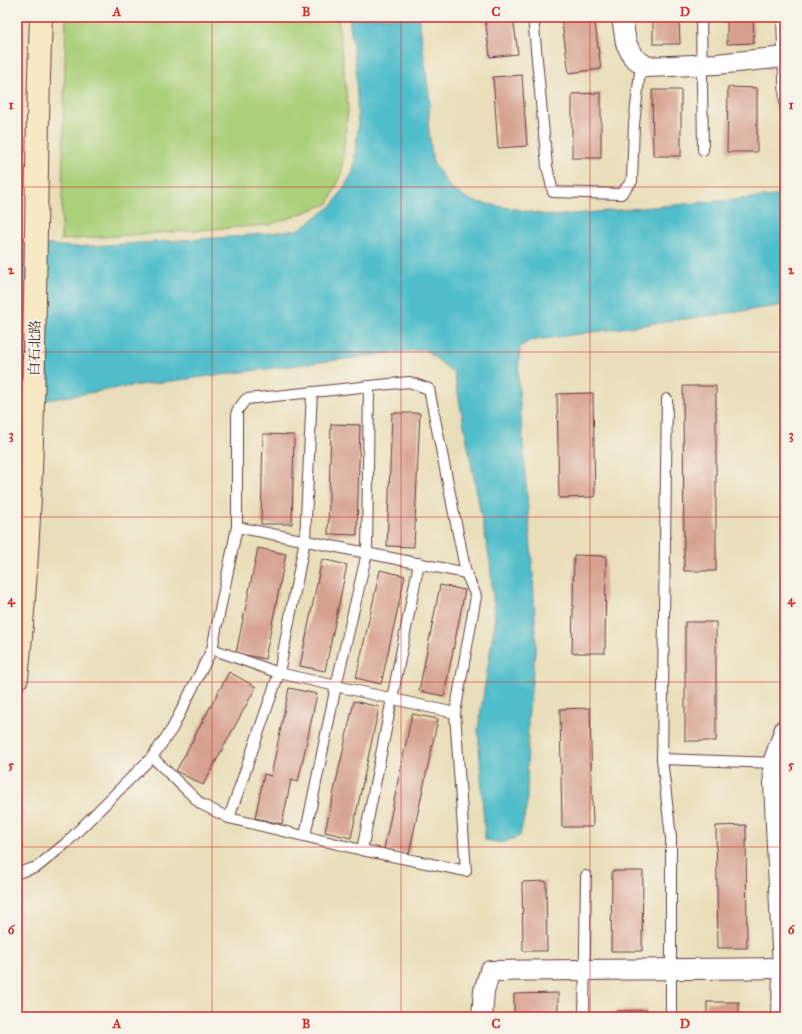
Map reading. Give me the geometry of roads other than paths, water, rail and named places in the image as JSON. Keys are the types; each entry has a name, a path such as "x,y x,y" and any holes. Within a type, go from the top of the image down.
{"main road":[{"name":"白石北路","path":"17,678 27,564 34,402 41,17"}],"street":[{"path":"622,17 626,43 633,57 647,67 701,65 784,57"},
{"path":"782,1017 784,968 773,763 785,729"},
{"path":"482,1017 484,992 490,971 784,968"}],"lane":[{"path":"533,17 546,166 553,192 621,194 632,181 634,124 641,63"},
{"path":"701,17 703,150"},
{"path":"782,17 785,106"},
{"path":"17,873 37,867 65,844 152,758 172,729 212,649 237,527 237,411 246,399 409,382 429,389 466,573 476,596 455,713 466,871 362,850 229,818 201,804 152,758"},
{"path":"306,836 336,686 367,553 369,386"},
{"path":"229,818 279,673 305,540 312,392"},
{"path":"667,399 662,760 671,838 671,1017"},
{"path":"237,527 466,573"},
{"path":"362,850 419,563"},
{"path":"212,649 279,673 455,713"},
{"path":"662,760 773,763"},
{"path":"584,1017 586,876"}],"water":[{"path":"349,17 419,17 430,103 428,124 433,162 451,189 472,201 552,216 785,195 785,305 529,341 520,347 518,377 533,575 536,643 528,720 527,804 520,836 502,843 485,840 478,729 495,622 490,562 454,373 424,349 124,387 17,405 17,242 75,247 231,237 298,230 333,205 353,172 358,128 356,68"}]}
